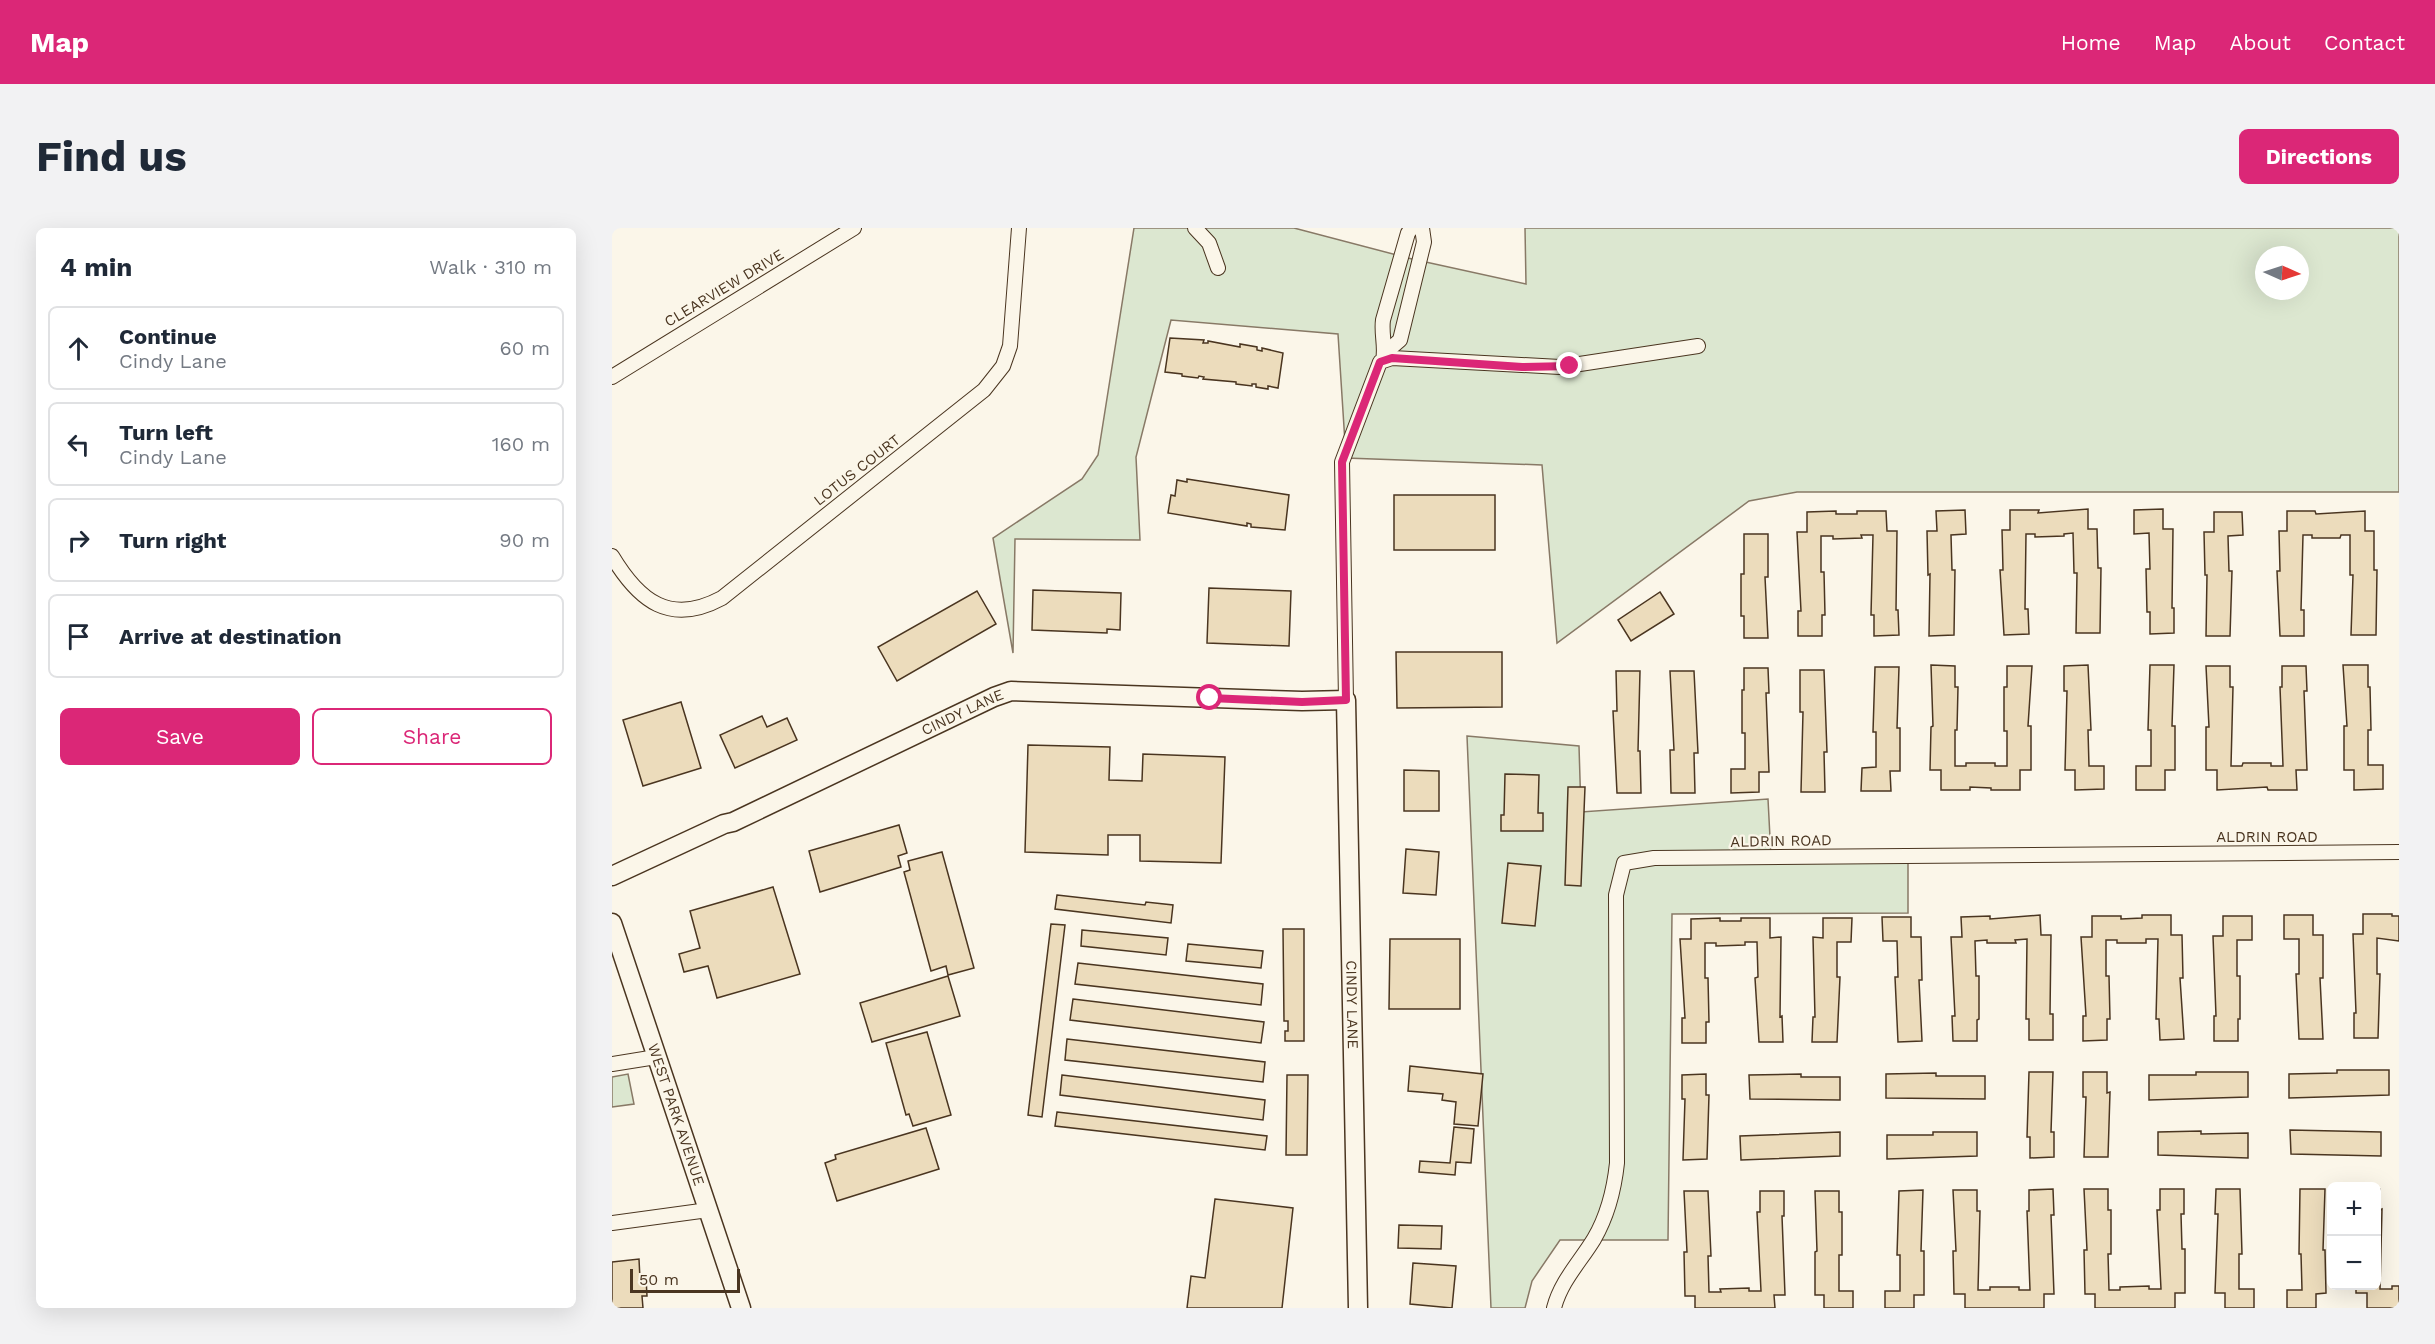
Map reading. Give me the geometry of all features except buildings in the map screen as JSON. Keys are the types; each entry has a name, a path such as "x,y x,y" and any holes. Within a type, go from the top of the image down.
{"street":[{"name":"CLEARVIEW DRIVE","path":"612,377 854,228"},
{"name":"LOTUS COURT","path":"612,556 632,586 650,601 664,607 680,609 696,609 711,604 722,598 984,390 1003,366 1010,346 1019,228"},
{"path":"1195,228 1209,243 1218,268"},
{"path":"1412,228 1408,233 1383,320 1381,333 1386,357 1560,367 1698,346"},
{"name":"CINDY LANE","path":"1358,1308 1342,462 1377,365 1400,340 1424,242 1422,228"},
{"name":"CINDY LANE","path":"612,876 724,824 733,822 994,697 1011,692 1302,702 1346,700"},
{"name":"ALDRIN ROAD","path":"1554,1308 1568,1276 1603,1223 1615,1183 1617,1163 1616,895 1624,863 1654,858 2399,852"},
{"name":"WEST PARK AVENUE","path":"612,923 741,1308"},
{"path":"612,1064 656,1057"},
{"path":"612,1223 708,1210"}],"green space":[{"path":"1134,228 1294,228 1412,259 1526,284 1525,228 2399,228 2399,492 1797,492 1749,501 1557,643 1542,465 1346,458 1338,334 1171,320 1136,457 1140,540 1015,539 1013,653 993,538 1082,479 1098,455"},
{"path":"1467,736 1579,746 1581,812 1768,799 1771,857 1908,855 1908,913 1672,914 1668,1240 1560,1240 1532,1281 1525,1308 1491,1308"},
{"path":"628,1074 634,1104 612,1107 612,1077"}],"route":[{"path":"1210,698 1302,702 1346,700 1342,462 1346,446 1380,362 1392,358 1522,367 1570,366"}]}
